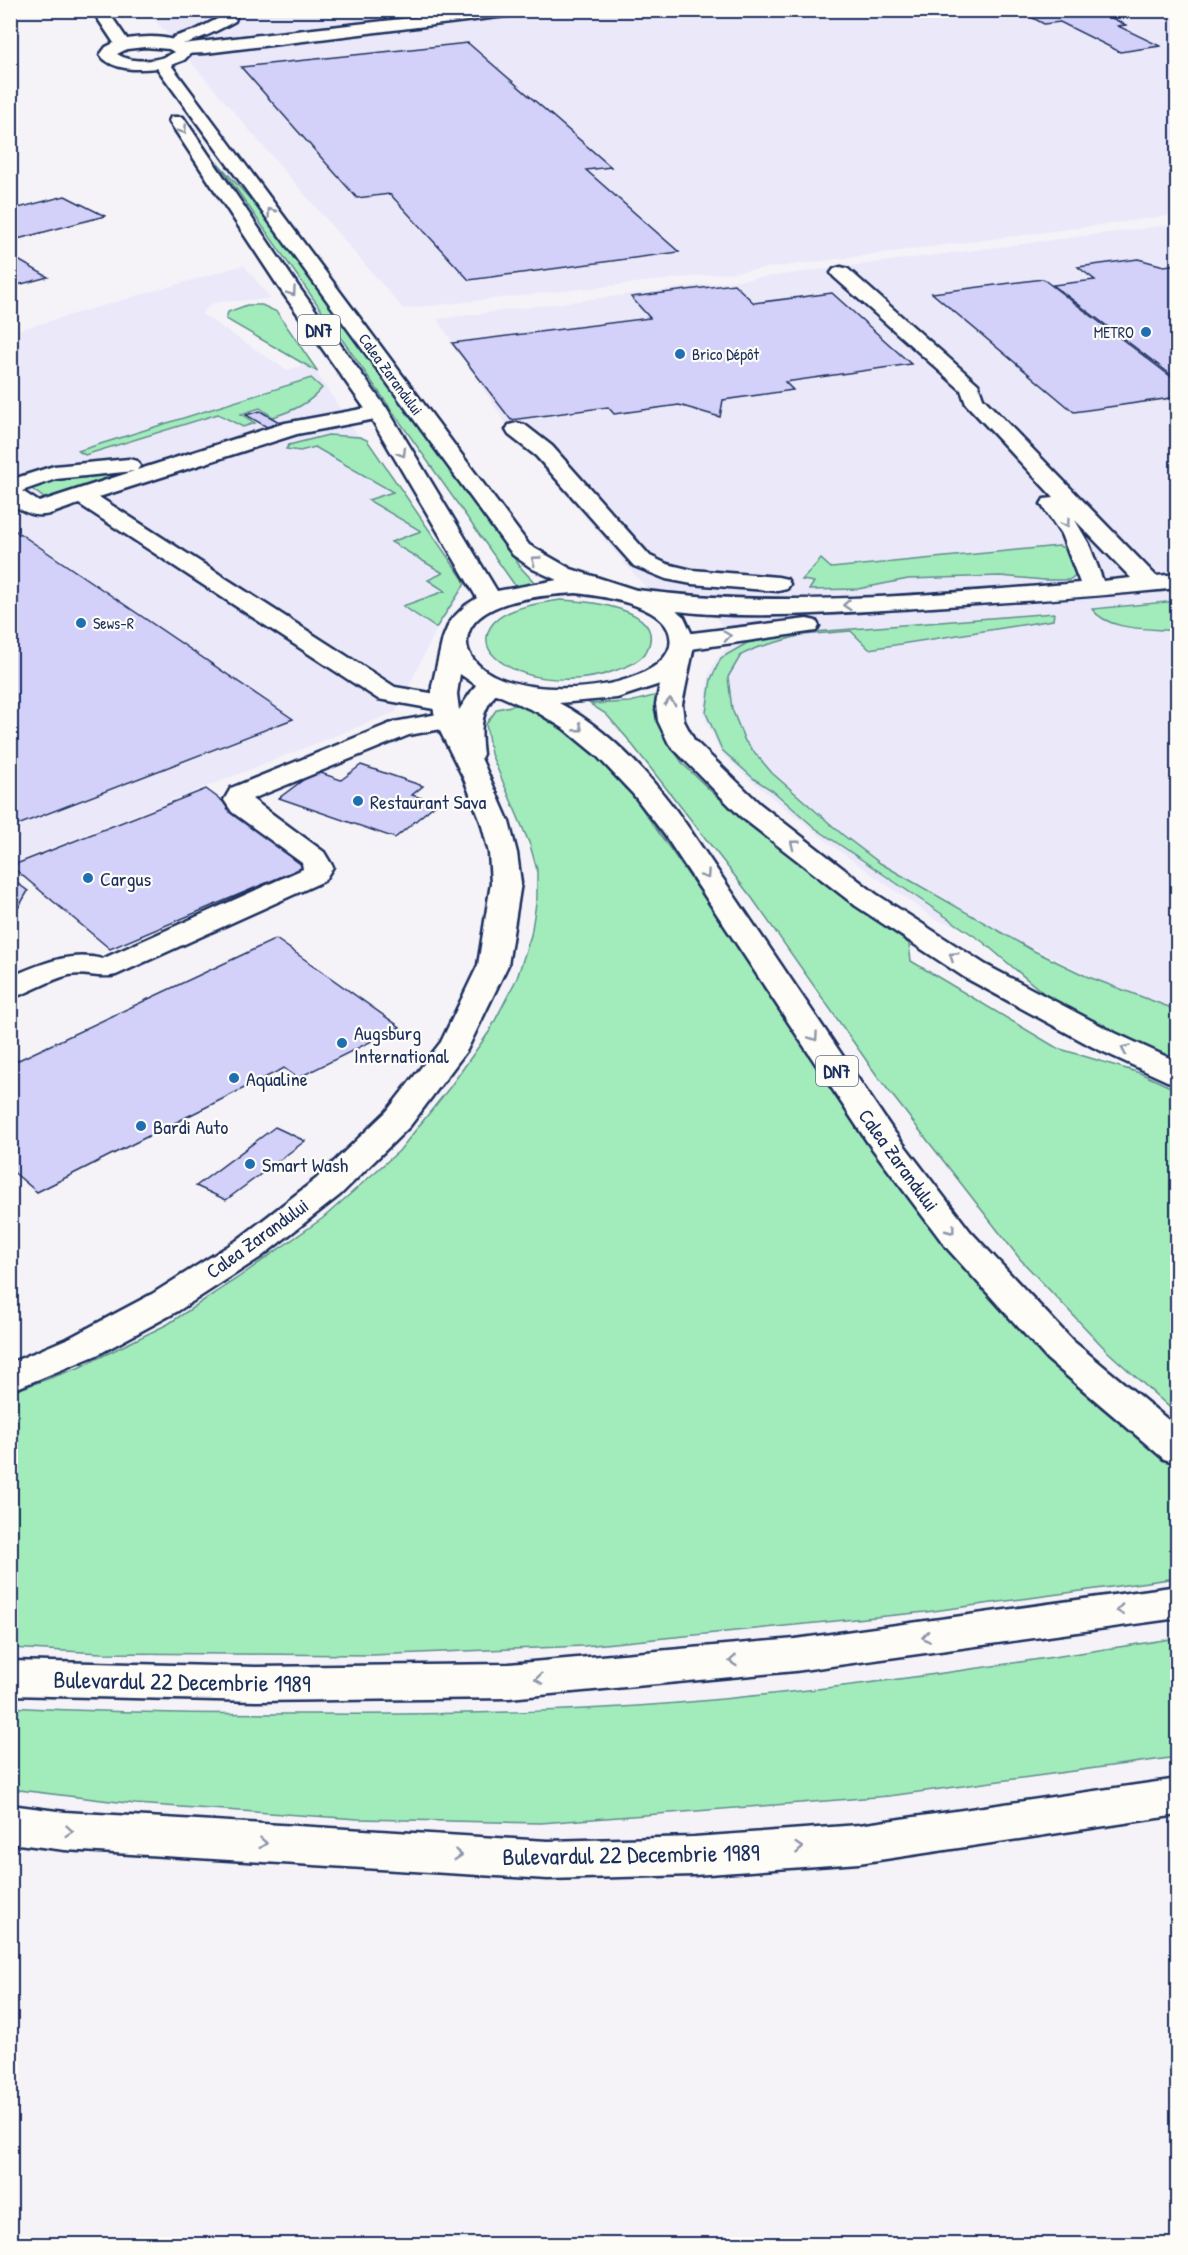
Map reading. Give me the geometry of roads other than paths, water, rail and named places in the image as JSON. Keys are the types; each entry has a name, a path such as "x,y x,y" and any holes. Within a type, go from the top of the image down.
{"main road":[{"path":"99,10 123,45"},
{"path":"160,61 201,33 230,18 233,15 232,10"},
{"path":"149,42 123,45 114,48 108,55 117,62 160,61 206,48 523,10"},
{"path":"138,26 160,61"},
{"name":"Calea Zarandului","path":"160,61 521,550 538,564 557,573 608,590 638,597 662,609 679,625 681,650 663,673 639,684 609,693 576,696 542,695 501,686 478,697 469,712 466,729 472,768"},
{"name":"Calea Zarandului","path":"165,104 290,290 378,412 491,601"},
{"path":"841,273 971,388 964,402"},
{"path":"964,402 1150,584"},
{"path":"964,402 1054,506 1081,548 1094,589"},
{"path":"10,493 36,510 293,428 378,412"},
{"path":"517,429 544,451 642,561 683,577 778,584"},
{"path":"10,487 54,474 198,459"},
{"path":"82,496 387,693 447,712"},
{"path":"757,555 795,609"},
{"path":"638,597 710,607 795,609 1094,589 1178,581"},
{"name":"Calea Zarandului","path":"10,1378 107,1333 179,1293 250,1246 316,1196 378,1142 438,1070 469,1023 491,975 502,933 506,882 500,841 491,811 447,712 444,688 458,627 470,613 491,601 515,593 576,586 608,590"},
{"path":"1178,596 804,627 681,650 669,704 674,729 682,744 750,810 866,900 975,971 1104,1040 1178,1074"},
{"name":"Calea Zarandului","path":"454,643 461,661 474,674 554,711 580,728 648,793 676,830 880,1136 958,1239 1060,1350 1178,1449"},
{"path":"10,989 74,964 86,964 105,969 314,875 319,867 314,858 242,806 238,800 241,794 447,712"},
{"name":"Bulevardul 22 Decembrie 1989","path":"10,1678 256,1684 509,1682 795,1656 1178,1602"},
{"name":"Bulevardul 22 Decembrie 1989","path":"10,1824 65,1831 548,1860 694,1857 859,1844 1178,1797"}],"place":[{"name":"METRO","path":"1146,332"},
{"name":"Brico Dépôt","path":"680,354"},
{"name":"Sews-R","path":"81,623"},
{"name":"Restaurant Sava","path":"358,801"},
{"name":"Cargus","path":"88,878"},
{"name":"Augsburg International","path":"342,1043"},
{"name":"Aqualine","path":"234,1078"},
{"name":"Bardi Auto","path":"141,1126"},
{"name":"Smart Wash","path":"250,1164"}]}
